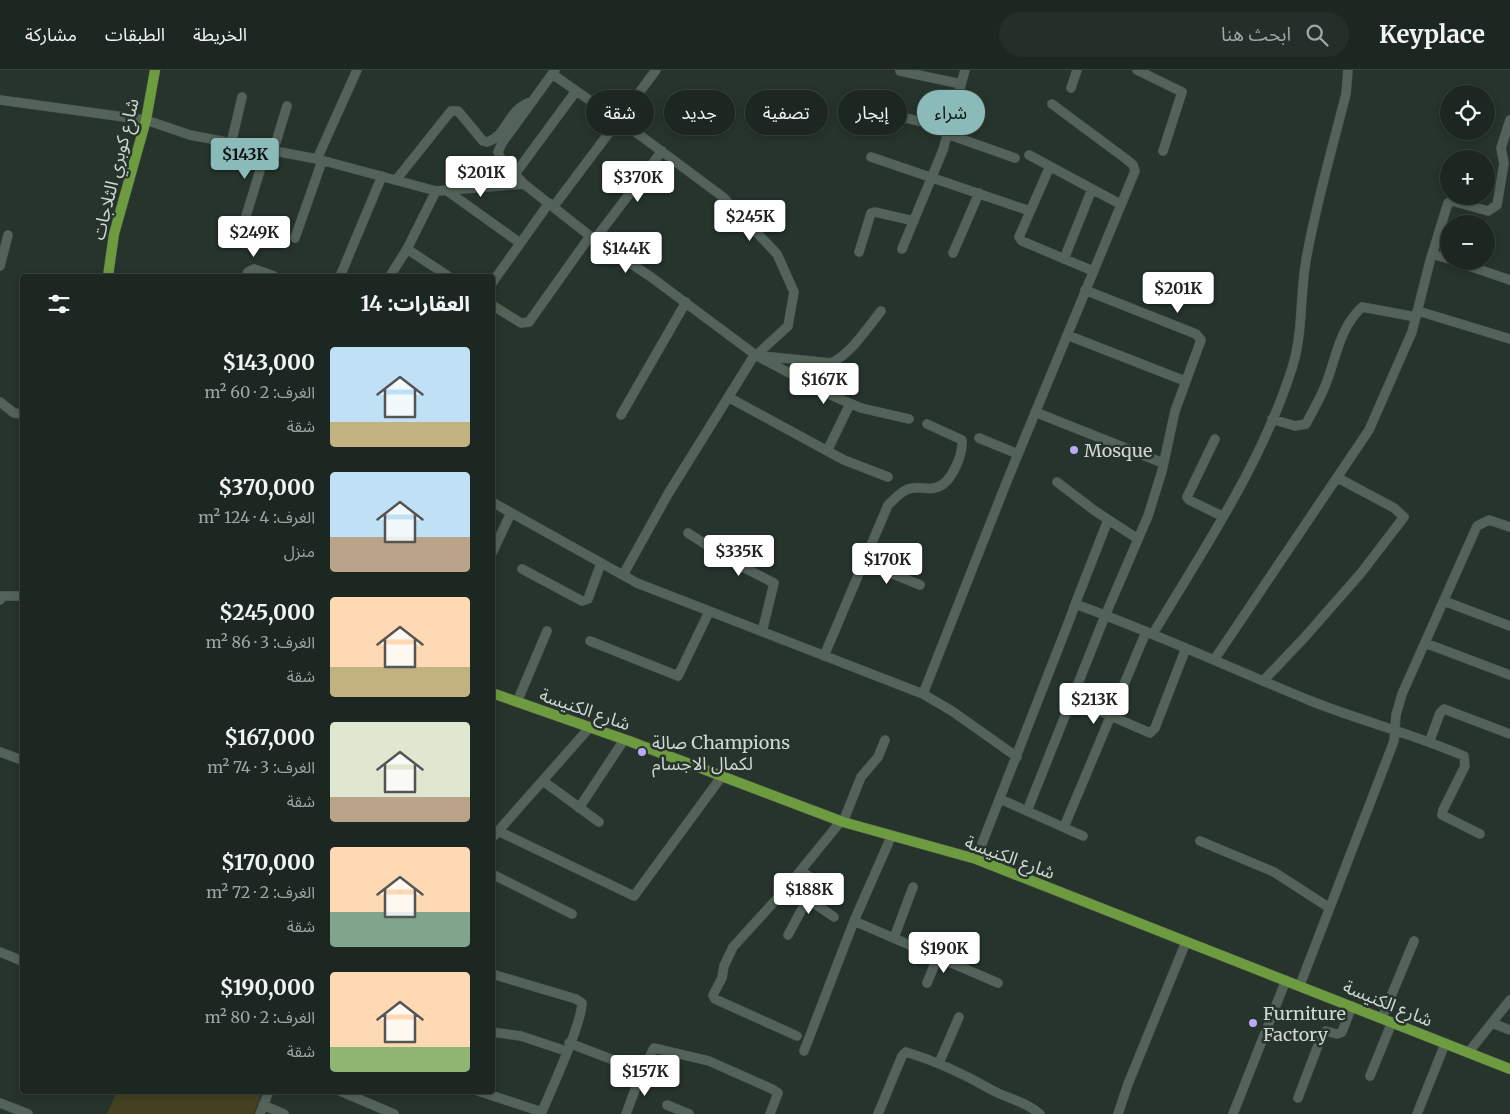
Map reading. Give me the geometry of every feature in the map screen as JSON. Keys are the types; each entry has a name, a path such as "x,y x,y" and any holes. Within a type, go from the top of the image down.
{"main road":[{"name":"شارع كوبري الثلاجات","path":"108,274 114,234 146,120 155,70"},
{"name":"شارع الكنيسة","path":"495,694 842,821 891,837 976,860 1300,985 1510,1069"}],"street":[{"path":"295,238 319,160 357,70"},
{"path":"641,90 656,70"},
{"path":"900,70 961,84"},
{"path":"959,90 965,70"},
{"path":"1071,88 1077,70"},
{"path":"1137,70 1182,92 1163,151"},
{"path":"1064,827 1110,716 1150,633 1222,516 1272,419 1296,353 1306,259 1346,94 1348,70"},
{"path":"586,97 554,72 502,143 498,152 500,157 524,184 592,237 686,302 756,355 850,404 877,413 908,419"},
{"path":"515,174 576,90"},
{"path":"231,144 242,97"},
{"path":"0,100 146,120 190,135 319,160 436,191 524,184"},
{"path":"396,180 451,111 458,111 483,141 487,142 498,136 520,105 533,101"},
{"path":"924,694 1018,454 1120,204 1132,180 1134,171 1133,166 1095,134 1052,104"},
{"path":"246,216 287,106"},
{"path":"1214,660 1369,430 1403,356 1417,314 1432,254 1448,203 1452,201 1488,211 1497,205 1504,164 1501,148 1510,120"},
{"path":"495,279 520,243 607,135"},
{"path":"623,575 668,494 728,396 756,355 781,335 790,318 794,292 777,254 723,197 640,135"},
{"path":"902,249 934,176 947,135"},
{"path":"958,135 1015,158"},
{"path":"495,307 521,323 530,322 592,237 662,151"},
{"path":"1029,155 1120,204"},
{"path":"872,157 934,176 1030,211"},
{"path":"1050,166 1019,237 1022,241 1093,270"},
{"path":"341,274 382,176"},
{"path":"1064,259 1092,188"},
{"path":"446,190 520,243"},
{"path":"391,274 407,249 436,191"},
{"path":"953,253 979,193"},
{"path":"859,252 871,213 884,213 914,221"},
{"path":"0,266 8,235"},
{"path":"407,249 445,274"},
{"path":"1432,254 1440,257"},
{"path":"247,274 254,270 267,274"},
{"path":"1481,270 1510,280"},
{"path":"1027,811 1105,616 1148,516 1175,411 1201,340 1200,336 1085,290"},
{"path":"621,415 686,302"},
{"path":"1272,419 1295,426 1306,424 1327,383 1342,333 1351,318 1362,307 1417,314 1510,339"},
{"path":"756,355 831,363 844,354 881,311"},
{"path":"1067,335 1185,381"},
{"path":"728,396 827,451 888,477"},
{"path":"0,402 14,413 20,414"},
{"path":"827,451 850,404"},
{"path":"1035,412 1163,463"},
{"path":"824,656 888,505 906,490 913,487 934,488 942,485 953,472 961,451 962,440 927,424"},
{"path":"979,438 1018,454"},
{"path":"1215,438 1187,497 1189,500 1222,516"},
{"path":"1264,680 1361,573 1404,517 1394,508 1338,478"},
{"path":"1057,482 1108,520 1138,539"},
{"path":"495,504 637,583 924,694 952,711 1017,757"},
{"path":"495,547 511,513"},
{"path":"976,860 1108,520"},
{"path":"1300,985 1328,907 1394,741 1396,716 1402,694 1476,526 1489,520 1510,526"},
{"path":"688,533 732,562 774,583 762,632"},
{"path":"864,562 920,586"},
{"path":"522,569 582,600 586,600 590,596 601,563"},
{"path":"1,597 20,596"},
{"path":"1444,601 1510,626"},
{"path":"1074,607 1078,605 1369,722 1430,740 1464,756 1467,761 1442,815 1480,834"},
{"path":"590,641 678,676 709,612"},
{"path":"517,702 547,632"},
{"path":"1425,643 1510,675"},
{"path":"1072,699 1147,732 1153,732 1186,648"},
{"path":"1430,740 1440,713 1444,709 1510,734"},
{"path":"590,728 495,834 634,896 722,776"},
{"path":"579,808 624,740"},
{"path":"797,1036 715,999 713,995 722,978 724,966 732,947 753,928 842,821 861,777 878,757 885,740"},
{"path":"0,752 20,759"},
{"path":"543,781 599,822"},
{"path":"1000,799 1083,836"},
{"path":"804,1051 854,921 891,837"},
{"path":"1200,841 1274,872 1328,907"},
{"path":"801,870 816,883 834,893"},
{"path":"495,876 572,914"},
{"path":"788,935 816,883"},
{"path":"894,938 913,886"},
{"path":"799,893 834,917"},
{"path":"854,921 998,983"},
{"path":"1370,1076 1414,941"},
{"path":"1118,1114 1128,1084 1186,942"},
{"path":"0,952 20,960"},
{"path":"927,983 938,956"},
{"path":"487,1094 541,1113 582,1010 582,1003 576,1000 495,975"},
{"path":"1233,1114 1286,980"},
{"path":"1468,1053 1510,1000"},
{"path":"1298,1098 1322,1035 1326,1031 1337,1034 1342,1032 1352,1006"},
{"path":"939,1063 959,1017"},
{"path":"1492,1023 1510,1030"},
{"path":"495,1032 521,1036 568,1047 642,1071"},
{"path":"1417,1114 1445,1044"},
{"path":"626,1114 642,1071 654,1048 709,1062 778,1093 770,1114"},
{"path":"878,1114 902,1056 906,1052 939,1063 1019,1100 1040,1114"},
{"path":"260,1114 268,1094"},
{"path":"347,1094 394,1114"},
{"path":"0,1103 12,1111 28,1114"},
{"path":"667,1104 689,1114"},
{"path":"263,1105 284,1114"}],"shaded area":[{"path":"116,1094 261,1094 254,1114 107,1114"}],"place":[{"name":"Mosque","path":"1074,450"},
{"name":"صالة Champions لكمال الاجسام","path":"642,752"},
{"name":"Furniture Factory","path":"1253,1023"}]}
